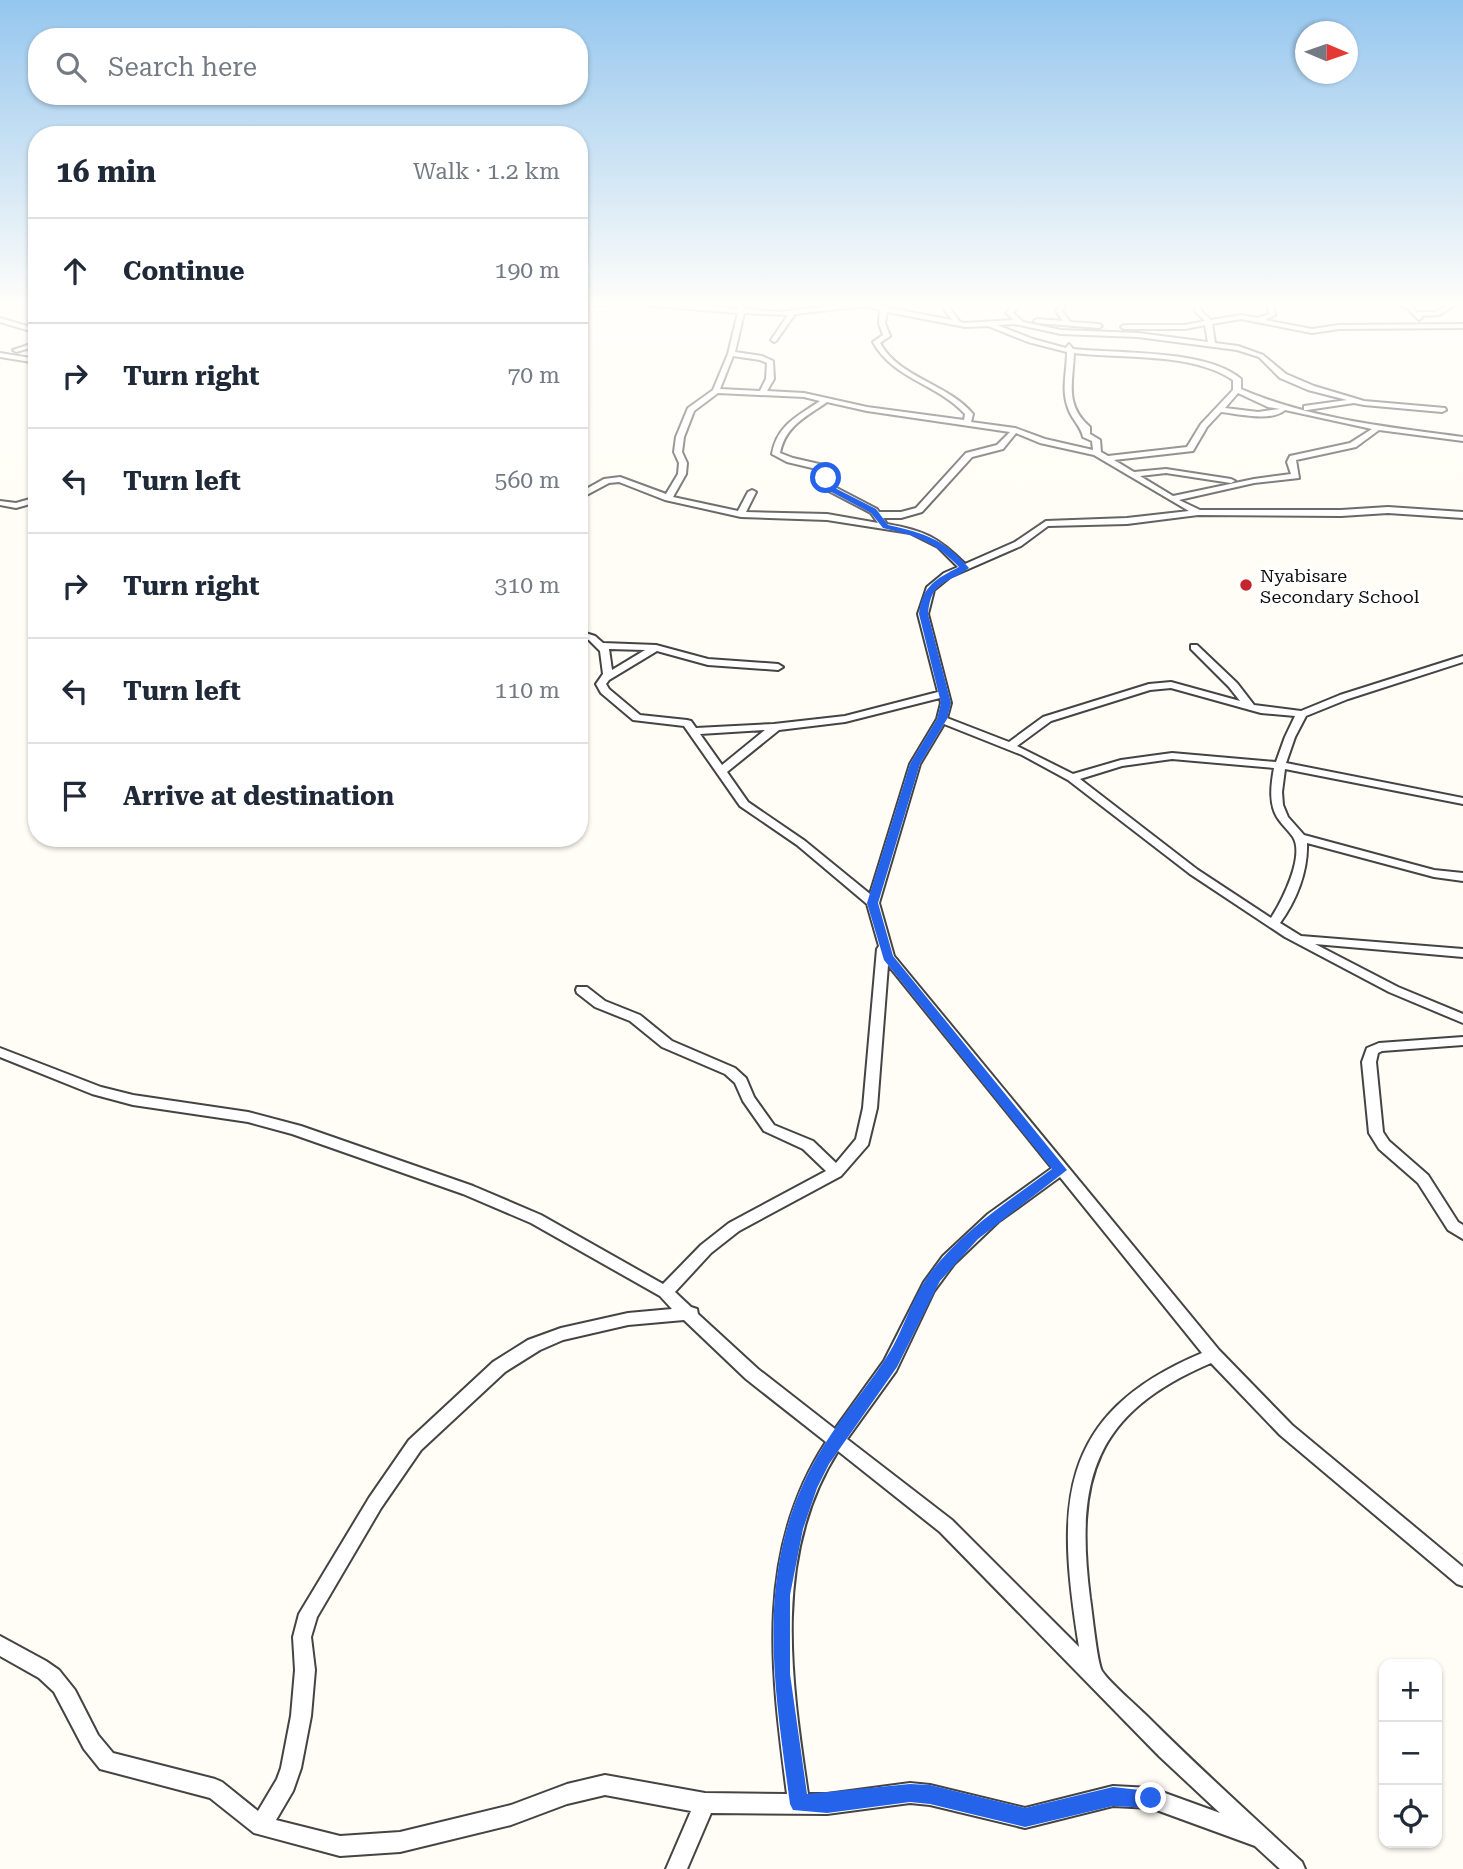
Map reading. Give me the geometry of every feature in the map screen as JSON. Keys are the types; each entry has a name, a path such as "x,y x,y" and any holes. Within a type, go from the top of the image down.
{"street":[{"path":"939,390 957,401 969,414 967,423"},
{"path":"1068,390 1071,410 1077,417 1077,423 1086,427 1086,435 1096,440 1097,453"},
{"path":"1105,459 1190,450 1204,426 1237,390"},
{"path":"1237,390 1271,405 1378,428 1463,439"},
{"path":"1318,390 1355,401 1442,410"},
{"path":"668,498 682,474 678,445 690,412 716,391 763,392 804,396 1015,430 1043,441 1097,453 1135,474 1171,499 1199,513"},
{"path":"824,401 796,417 783,433 776,454 790,460 827,467 831,472 823,482 825,486 878,515 901,515 919,510 969,455 1000,447 1015,430"},
{"path":"1219,409 1258,414 1355,401"},
{"path":"1171,499 1248,482 1296,476 1291,462 1293,458 1353,445 1378,428"},
{"path":"1135,474 1162,471 1248,482"},
{"path":"588,493 607,481 620,479 668,498 741,514 827,517 921,534 948,551 981,562"},
{"path":"741,514 752,492"},
{"path":"0,503 16,506 28,502"},
{"path":"665,1292 706,1249 734,1227 836,1172 863,1141 870,1108 883,945 873,903 915,764 942,719 944,694 926,628 924,605 930,589 937,582 981,562 1050,523 1127,521 1199,513 1341,513 1388,510 1463,515"},
{"path":"878,515 885,527"},
{"path":"948,551 964,568"},
{"path":"588,639 601,646 656,648 720,663 778,667"},
{"path":"601,646 607,655 605,678 601,687 633,715 648,721 680,720 694,732 744,804 801,843 873,903"},
{"path":"1194,647 1233,685 1250,707"},
{"path":"605,678 656,648"},
{"path":"1010,746 1047,719 1160,685 1171,685 1250,707 1302,715 1344,697 1463,659"},
{"path":"694,732 845,719 944,694"},
{"path":"1302,715 1288,738 1279,765 1280,814 1300,838 1434,873 1463,877"},
{"path":"942,719 1010,746 1072,778 1196,874 1273,924 1413,998 1463,1019"},
{"path":"722,771 776,727"},
{"path":"1072,778 1121,763 1158,757 1279,765 1463,801"},
{"path":"1273,924 1290,893 1301,854 1300,838"},
{"path":"1297,938 1463,953"},
{"path":"883,945 905,981 1213,1355 1286,1430 1463,1578"},
{"path":"582,990 600,1004 635,1018 667,1044 730,1071 741,1081 748,1098 769,1128 808,1145 836,1172"},
{"path":"1463,1041 1379,1046 1372,1051 1369,1062 1376,1133 1384,1145 1423,1179 1453,1226 1463,1233"},
{"path":"0,1052 107,1094 248,1117 296,1130 468,1190 536,1219 665,1292 691,1313 752,1374 946,1526 1166,1749 1295,1869"},
{"path":"799,1804 781,1674 781,1595 794,1529 810,1487 837,1441 892,1362 935,1277 973,1235 1060,1170"},
{"path":"261,1826 286,1784 291,1768 301,1716 305,1670 302,1637 308,1614 375,1503 415,1445 499,1367 534,1345 561,1334 628,1319 691,1313"},
{"path":"1092,1673 1082,1611 1077,1536 1082,1479 1098,1443 1118,1416 1146,1389 1213,1355"},
{"path":"0,1645 51,1675 81,1717 94,1751 107,1762 215,1789 261,1826 340,1846 400,1842 511,1815 567,1794 605,1785 705,1803 827,1804 910,1793 930,1795 1025,1818 1113,1796 1151,1798 1262,1839"},
{"path":"676,1869 705,1803"}],"place":[{"name":"Nyabisare Secondary School","path":"1246,585"}],"route":[{"path":"826,478 823,482 825,486 874,511 885,527 924,535 941,545 964,568 937,582 930,589 924,605 923,614 946,703 942,719 915,764 904,792 873,903 888,957 961,1051 1060,1170 973,1235 935,1277 892,1362 823,1460 810,1487 794,1529 781,1595 781,1674 799,1804 827,1804 910,1793 954,1800 1025,1818 1113,1796 1151,1798"}]}
